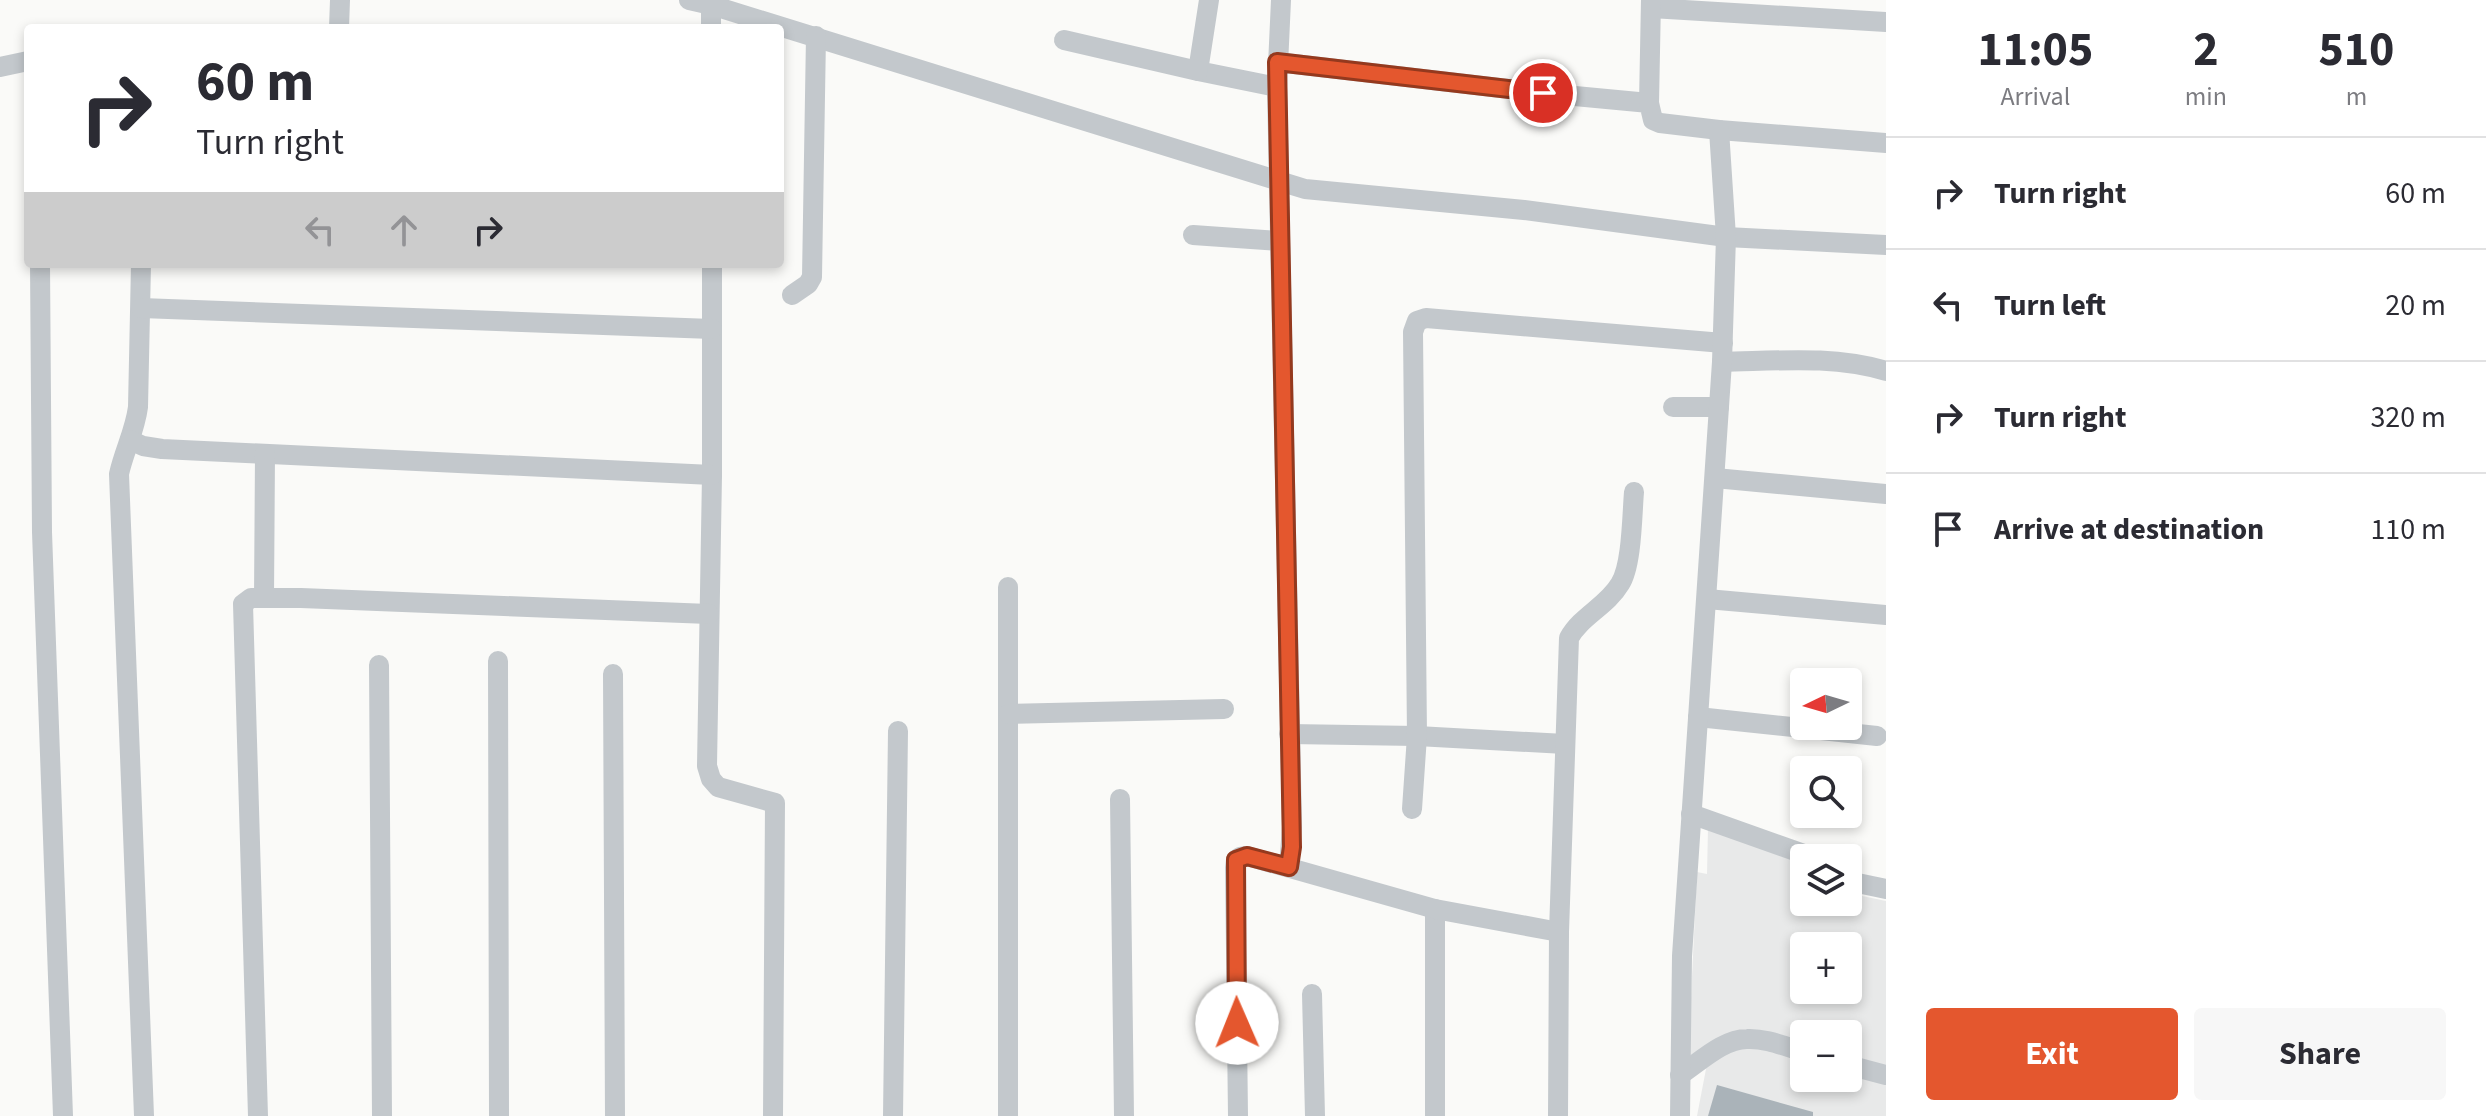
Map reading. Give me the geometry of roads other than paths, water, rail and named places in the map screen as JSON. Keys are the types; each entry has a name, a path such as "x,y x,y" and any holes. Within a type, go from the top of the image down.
{"street":[{"path":"339,24 340,0"},
{"path":"689,0 711,2 779,24"},
{"path":"1198,71 1209,0"},
{"path":"1281,0 1277,87 1292,847 1289,867"},
{"path":"711,2 711,24"},
{"path":"1886,22 1651,4 1649,103 1653,120 1660,123 1886,143"},
{"path":"784,26 1279,182 1340,194 1524,210 1726,237 1886,245"},
{"path":"792,295 808,284 812,277 816,36"},
{"path":"1064,40 1277,87"},
{"path":"0,67 24,62"},
{"path":"1277,62 1649,103"},
{"path":"1680,1116 1682,956 1723,353 1726,237 1719,130"},
{"path":"1193,235 1279,241"},
{"path":"40,268 42,548 63,1116"},
{"path":"141,268 138,407 136,425 119,474 144,1116"},
{"path":"712,268 707,766 711,779 718,787 775,803 773,1116"},
{"path":"141,308 712,329"},
{"path":"1412,809 1417,736 1413,332 1417,321 1426,318 1723,353 1845,362 1886,371"},
{"path":"1673,407 1719,407"},
{"path":"130,440 162,449 712,475"},
{"path":"264,598 265,454"},
{"path":"1715,478 1886,494"},
{"path":"1558,1116 1559,932 1569,638 1576,624 1595,611 1620,585 1626,569 1634,492"},
{"path":"1008,587 1008,1116"},
{"path":"258,1116 243,604 251,598 264,598 709,614"},
{"path":"1707,599 1886,615"},
{"path":"498,661 499,1116"},
{"path":"379,665 382,1116"},
{"path":"613,674 615,1116"},
{"path":"1009,714 1224,709"},
{"path":"1698,717 1877,736"},
{"path":"893,1116 898,731"},
{"path":"1289,734 1417,736 1565,744"},
{"path":"1120,799 1124,1116"},
{"path":"1691,814 1790,849"},
{"path":"1238,1116 1236,860 1247,856 1435,909 1559,932"},
{"path":"1862,884 1886,889"},
{"path":"1435,909 1435,1116"},
{"path":"1312,994 1315,1116"},
{"path":"1680,1075 1710,1054 1744,1039 1762,1040 1790,1048"},
{"path":"1862,1069 1886,1075"}]}
